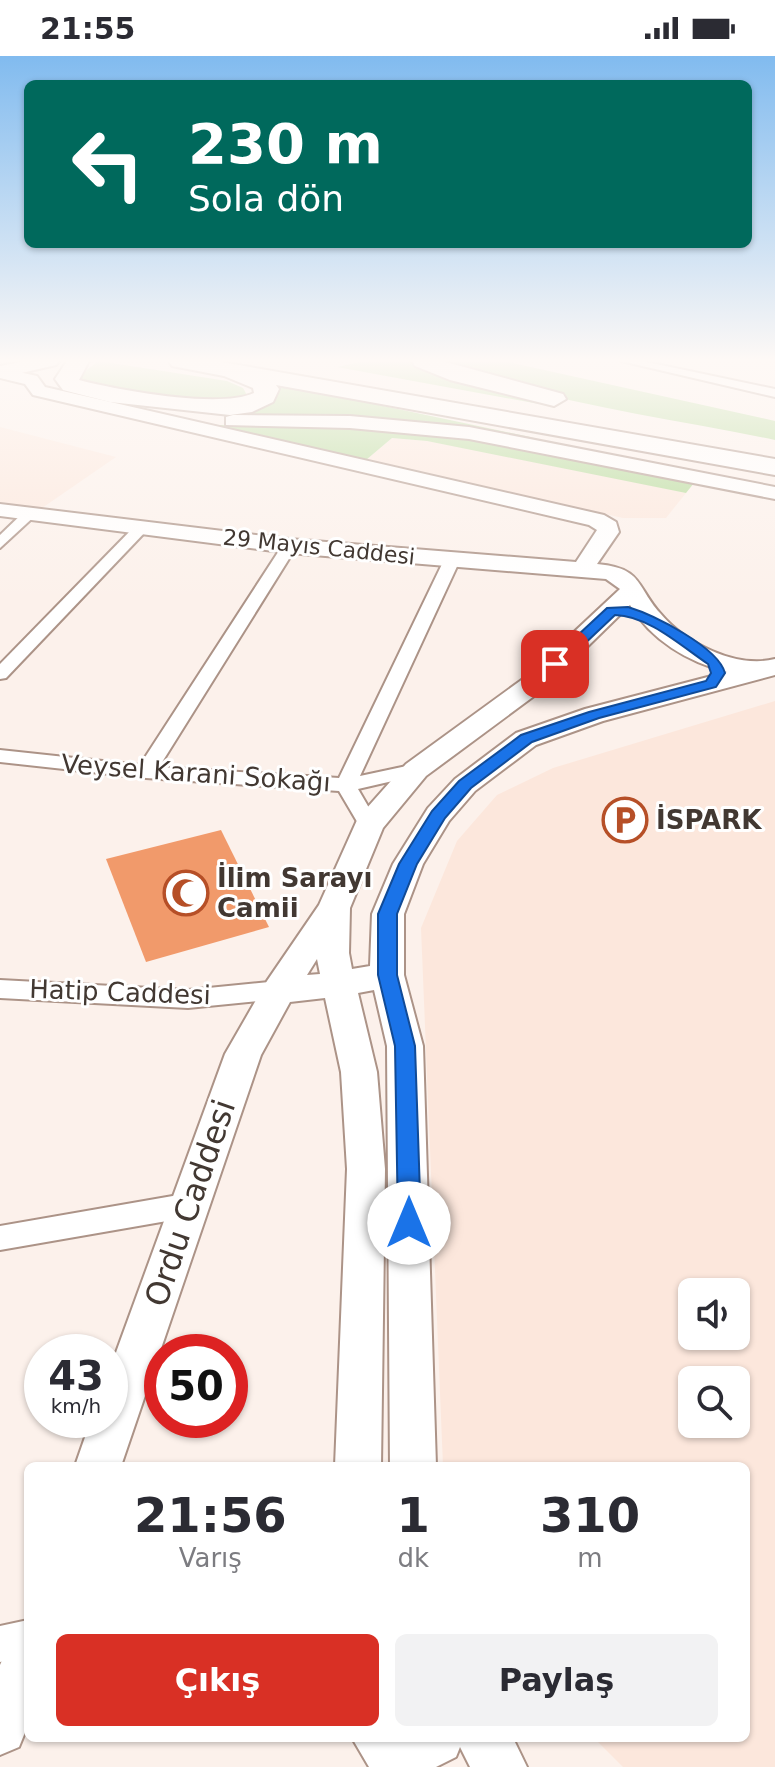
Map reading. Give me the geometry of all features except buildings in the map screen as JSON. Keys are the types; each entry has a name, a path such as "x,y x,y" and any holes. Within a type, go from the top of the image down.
{"highway":[{"path":"604,441 775,482"},
{"path":"649,441 775,467"},
{"path":"708,441 775,453"}],"main road":[{"path":"258,441 604,523 608,532 582,570"},
{"path":"507,441 775,493"},
{"name":"29 Mayıs Caddesi","path":"0,510 289,546 582,570 621,576 634,588"},
{"path":"358,1462 366,1169 359,1072 336,985 332,953 334,908 369,825 416,770 536,682 634,588 653,621"},
{"path":"612,611 628,611 653,621 713,673"},
{"path":"413,1462 409,1330 410,1170 405,1046 387,975 388,914 408,864 438,815 465,785 526,739 713,673 771,675"},
{"path":"465,785 557,747 771,675"},
{"path":"536,682 548,698 571,712 594,715"},
{"name":"Ordu Caddesi","path":"99,1462 243,1054 279,990 334,908"},
{"name":"Hatip Caddesi","path":"279,990 336,985 387,975"},
{"path":"366,1169 410,1170"},
{"path":"0,1728 24,1670"},
{"path":"367,1742 372,1767"},
{"path":"382,1742 386,1747 415,1749 429,1742"},
{"path":"485,1742 500,1767"}],"street":[{"path":"0,543 31,513"},
{"path":"1,671 140,529"},
{"path":"146,772 289,546"},
{"path":"346,785 452,560"},
{"name":"Veysel Karani Sokağı","path":"0,756 146,772 346,785 369,825"},
{"path":"346,785 416,770"},
{"name":"Hatip Caddesi","path":"0,989 188,999 279,990"},
{"path":"0,1238 190,1205"},
{"path":"0,1644 24,1639"}],"shaded area":[{"path":"0,441 54,441 116,457 42,508 0,503"},
{"path":"389,441 427,441 686,493 666,518 623,518 366,460"},
{"path":"775,701 775,1767 623,1767 598,1742 750,1742 750,1462 443,1462 421,928 457,841 497,795 553,768"}],"green space":[{"path":"283,441 389,441 366,460"},
{"path":"427,441 472,441 694,483 686,493"}],"place":[{"name":"İSPARK","path":"625,820"},
{"name":"İlim Sarayı Camii","path":"186,893"}],"route":[{"path":"409,1223 405,1046 387,975 388,914 408,864 438,815 465,785 526,739 594,715 711,684 718,673 715,662 653,621 628,611 612,611 555,664"}]}
